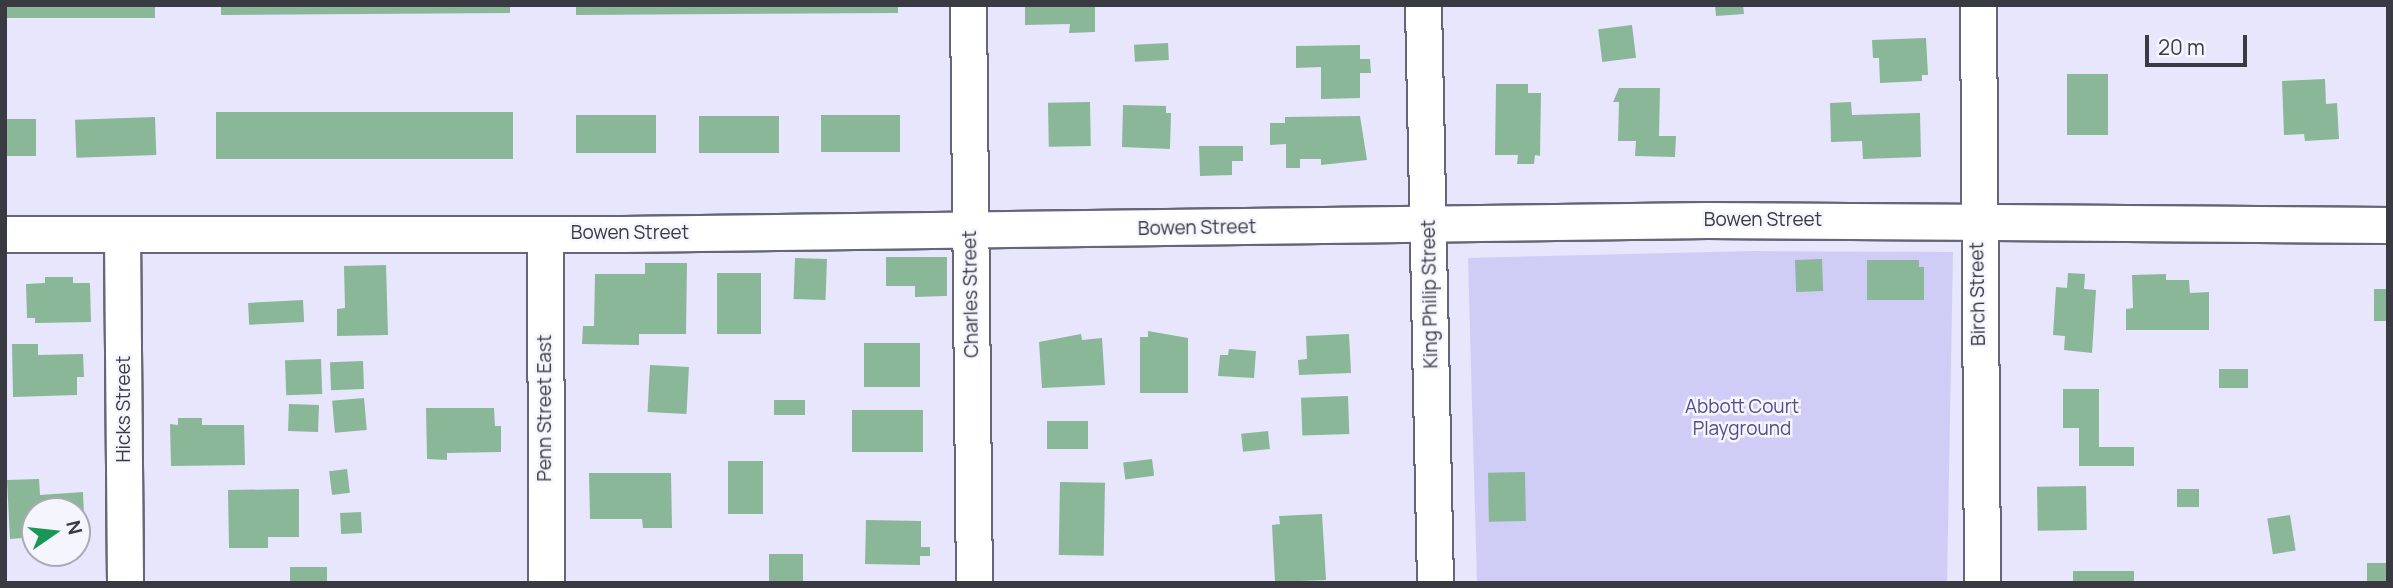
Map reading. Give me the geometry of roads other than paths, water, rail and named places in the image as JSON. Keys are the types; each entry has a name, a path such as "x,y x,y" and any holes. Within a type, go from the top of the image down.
{"street":[{"name":"Charles Street","path":"968,5 974,583"},
{"name":"King Philip Street","path":"1423,5 1435,583"},
{"name":"Birch Street","path":"1978,5 1982,583"},
{"name":"Bowen Street","path":"5,234 970,231 1707,220 2388,225"},
{"name":"Hicks Street","path":"122,234 125,583"},
{"name":"Penn Street East","path":"545,234 546,583"}],"park label":[{"name":"Abbott Court Playground","path":"1742,418"}]}
